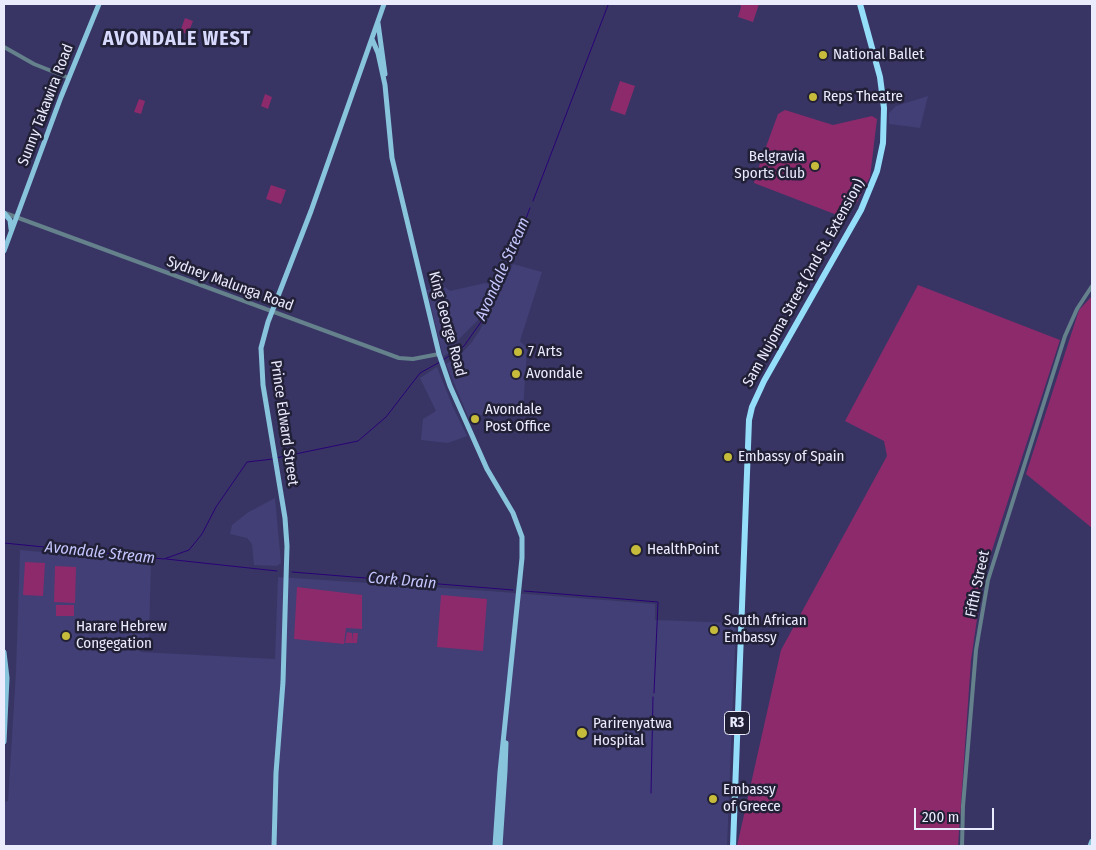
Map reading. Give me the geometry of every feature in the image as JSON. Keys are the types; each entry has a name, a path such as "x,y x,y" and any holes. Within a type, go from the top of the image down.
{"highway":[{"name":"Sam Nujoma Street (2nd St. Extension)","path":"733,846 749,420 752,408 764,381 861,210 877,171 883,143 884,108 880,77 860,4"}],"main road":[{"name":"Sunny Takawira Road","path":"4,251 99,4"},
{"path":"378,23 384,4"},
{"name":"Prince Edward Street","path":"274,846 276,773 283,682 287,546 285,518 263,386 261,356 263,339 378,23"},
{"name":"King George Road","path":"378,23 382,43 392,158 439,354 443,368 487,469 513,512 520,530 523,550 505,728"},
{"path":"372,40 382,43"},
{"name":"King George Road","path":"372,40 378,53 385,85"},
{"path":"365,56 378,53"},
{"path":"4,213 10,220 11,229"},
{"path":"4,652 7,678 4,742"},
{"path":"495,846 505,728"},
{"path":"500,846 506,765 505,728"},
{"path":"1090,846 1092,841"}],"street":[{"path":"4,47 34,64 69,78"},
{"name":"Sydney Malunga Road","path":"4,213 399,358 413,359 439,354"},
{"name":"Fifth Street","path":"962,846 963,806 976,650 988,580 1065,336 1077,309 1092,286"}],"shaded area":[{"path":"740,4 759,4 753,22 738,17"},
{"path":"185,18 193,21 188,34 180,32"},
{"path":"620,81 635,86 625,115 610,110"},
{"path":"265,94 272,97 268,109 261,106"},
{"path":"928,96 920,128 889,124 889,113 896,106"},
{"path":"139,99 145,101 141,114 134,112"},
{"name":"Belgravia Sports Club","path":"785,110 833,125 872,116 877,119 870,177 856,204 842,202 837,215 754,183 778,114"},
{"path":"271,185 286,190 281,204 266,199"},
{"path":"513,264 542,272 520,341 527,348 523,411 516,416 478,415 469,419 446,364 461,354 472,342"},
{"path":"485,283 496,286 478,320 456,342 456,350 443,356 427,290 445,287 450,291"},
{"path":"918,285 1060,340 983,578 971,660 958,846 737,846 781,650 887,456 884,441 845,421"},
{"path":"1092,296 1092,528 1026,474 1079,310"},
{"path":"437,367 467,436 448,443 421,440 423,419 436,411 420,378"},
{"path":"275,498 281,563 277,566 254,565 252,544 247,538 230,534 232,525 247,513"},
{"path":"20,550 151,562 149,640 140,652 275,659 278,577 655,604 655,620 736,623 727,846 4,846 4,802 8,801 16,672"},
{"path":"25,562 45,563 43,596 23,595"},
{"path":"55,566 76,567 75,603 54,602"},
{"path":"297,587 362,595 362,629 346,628 344,644 294,639"},
{"path":"441,595 487,599 483,651 437,647"},
{"path":"56,605 74,605 74,616 56,616"},
{"path":"347,632 352,633 352,642 353,633 358,633 357,643 345,643"}],"waterway":[{"name":"Avondale Stream","path":"533,201 610,4"},
{"name":"Avondale Stream","path":"443,360 464,346 488,312 530,208"},
{"name":"Avondale Stream","path":"276,458 358,441 386,417 420,373 440,362"},
{"name":"Avondale Stream","path":"4,543 164,559 189,550 202,534 216,507 247,462 273,459"},
{"name":"Cork Drain","path":"166,559 277,571"},
{"name":"Cork Drain","path":"292,572 513,590"},
{"name":"Cork Drain","path":"524,591 598,597"},
{"name":"Cork Drain","path":"599,597 658,602 654,693"},
{"name":"Cork Drain","path":"651,793 653,697"}],"place":[{"name":"National Ballet","path":"823,55"},
{"name":"Reps Theatre","path":"813,97"},
{"name":"Belgravia Sports Club","path":"815,166"},
{"name":"7 Arts","path":"518,352"},
{"name":"Avondale","path":"516,374"},
{"name":"Avondale Post Office","path":"475,419"},
{"name":"Embassy of Spain","path":"728,457"},
{"name":"HealthPoint","path":"636,550"},
{"name":"South African Embassy","path":"714,630"},
{"name":"Harare Hebrew Congegation","path":"66,636"},
{"name":"Parirenyatwa Hospital","path":"582,733"},
{"name":"Embassy of Greece","path":"713,799"}],"district":[{"name":"AVONDALE WEST","path":"177,39"}]}
